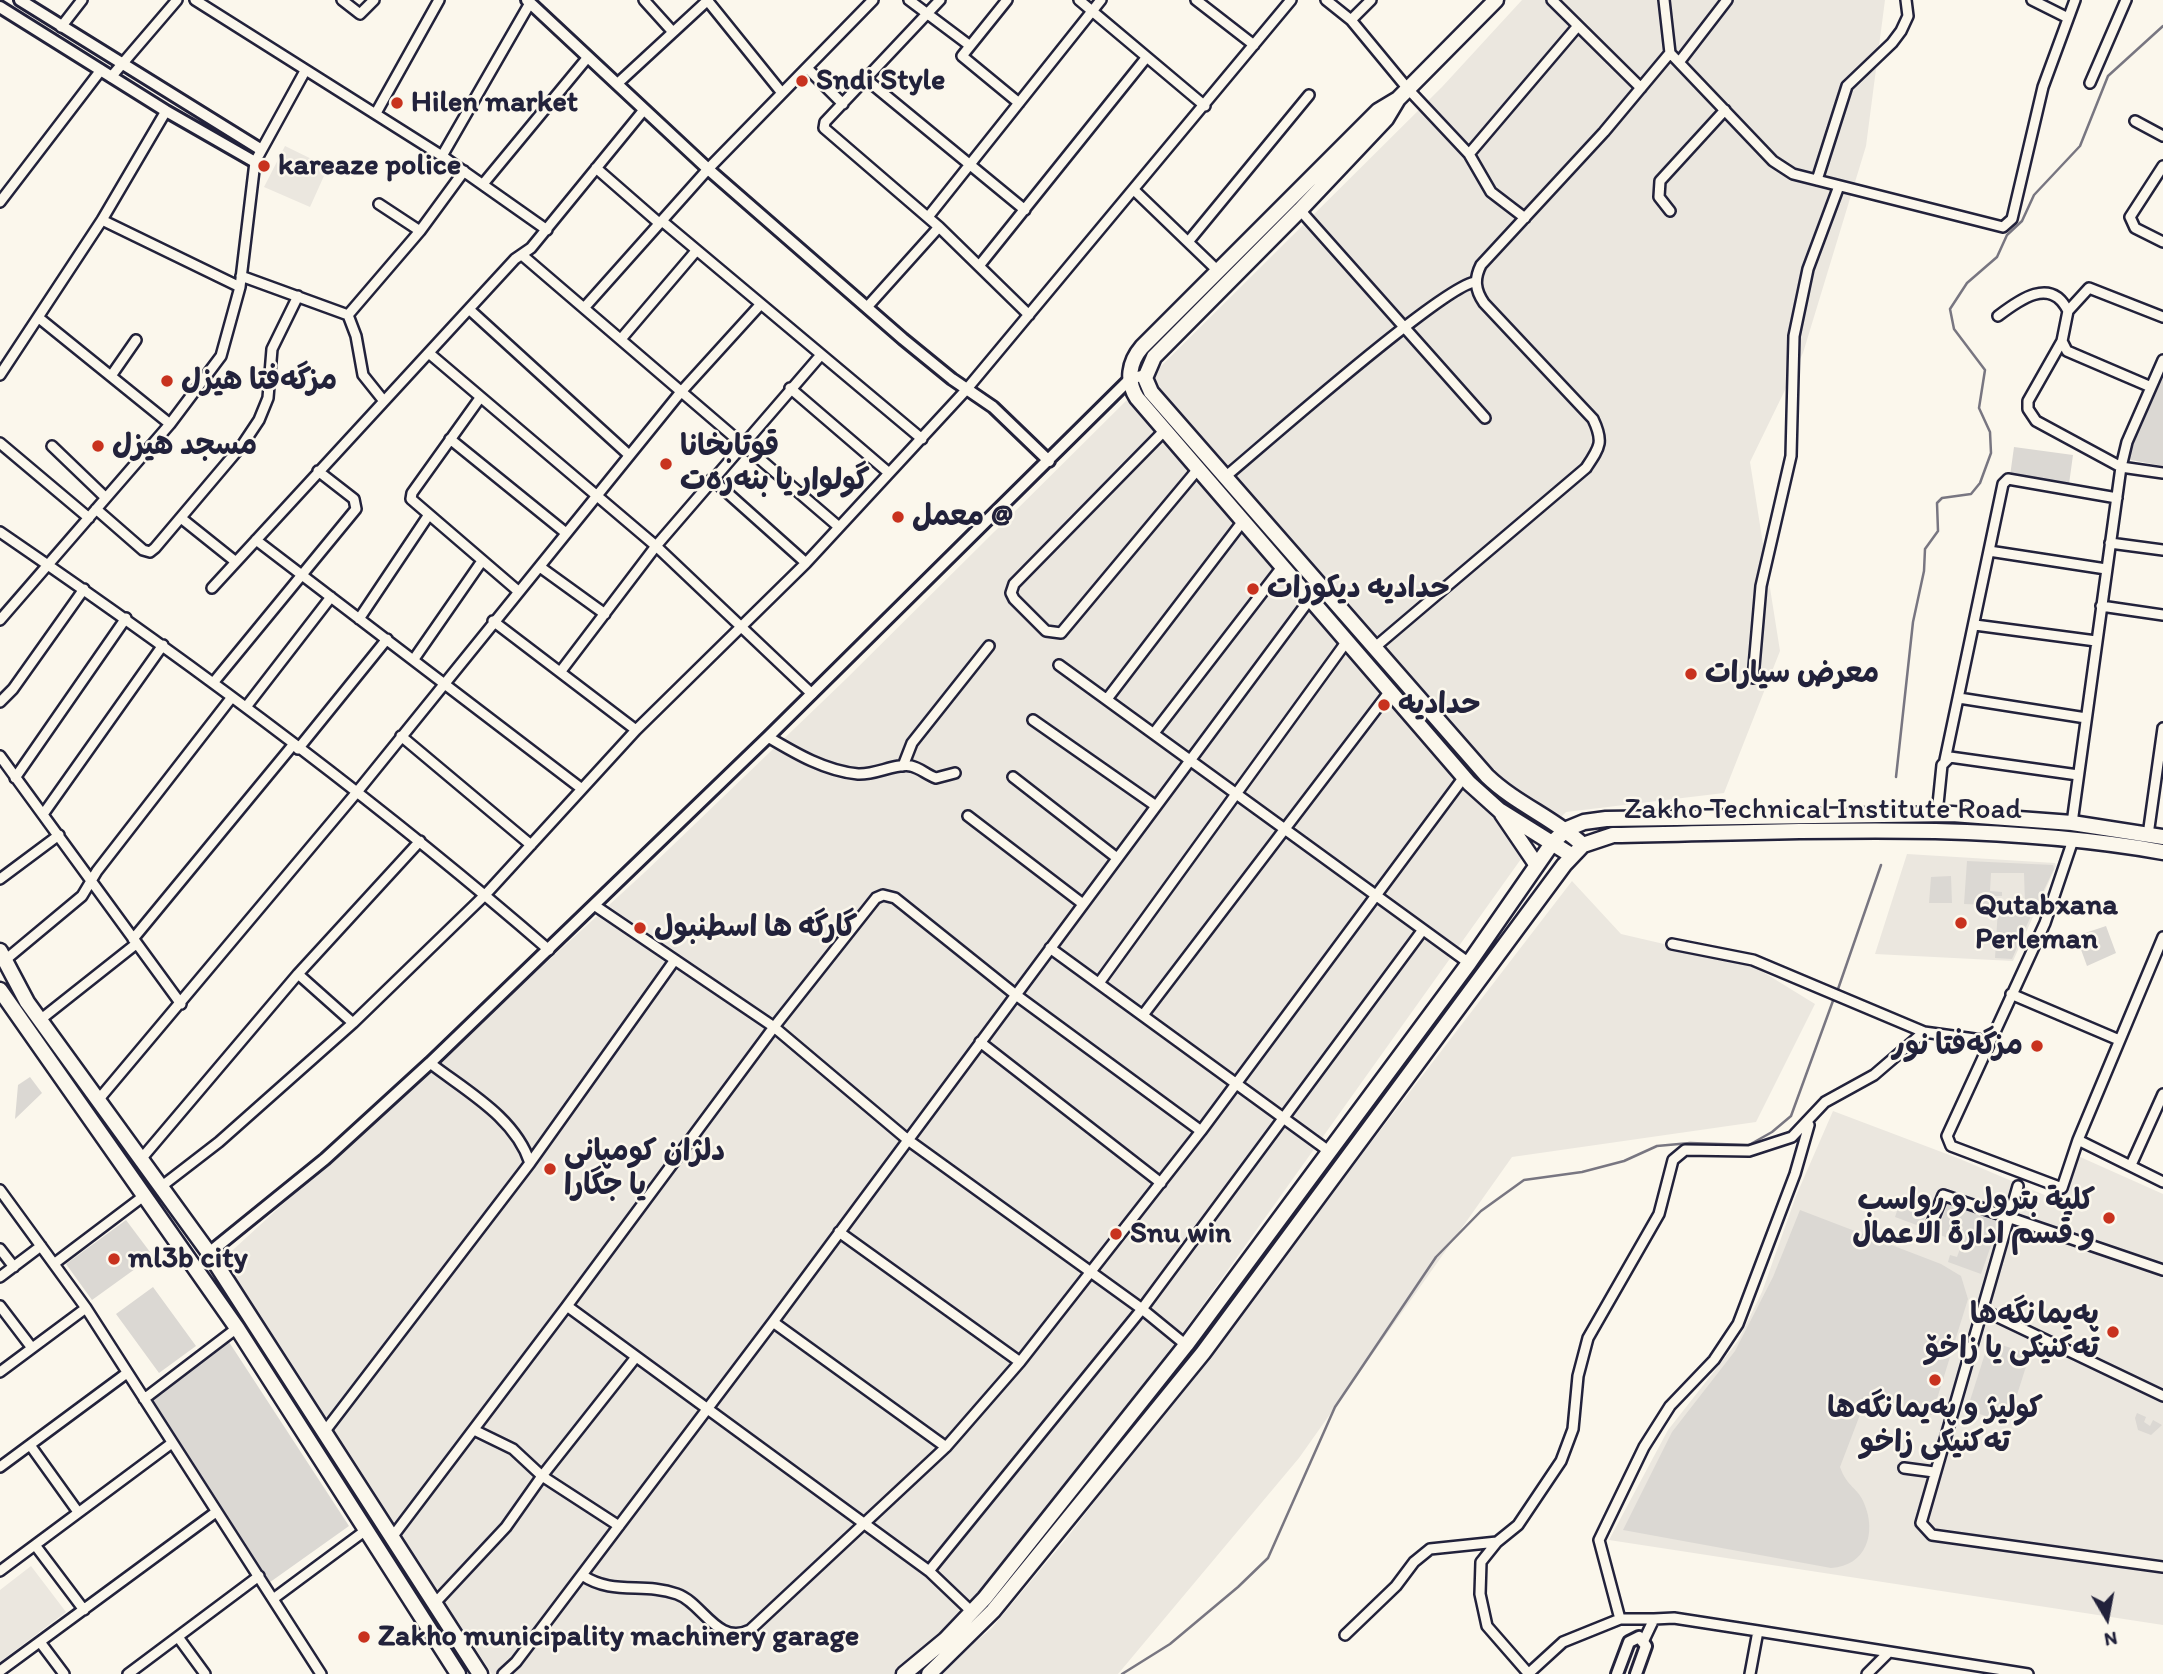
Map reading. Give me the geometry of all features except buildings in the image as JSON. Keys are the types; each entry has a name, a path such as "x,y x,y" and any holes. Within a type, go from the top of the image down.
{"main road":[{"path":"1491,2 1403,94 1386,119 1300,210 1154,357 1145,375 1151,392 1487,776 1512,797 1567,830 1583,845"},
{"path":"1403,94 1383,107 1138,351 1132,362 1130,379 1137,398 1464,777 1499,810 1536,864"},
{"path":"1499,810 1512,797"},
{"path":"1499,810 1571,855"},
{"path":"904,1674 972,1612 1186,1345 1469,964 1536,864 1553,842 1567,830 1584,822 1619,818 1937,814 2072,823 2155,836"},
{"name":"Zakho Technical Institute Road","path":"929,1674 993,1611 1203,1353 1571,855 1583,845 1613,835 1905,830 2073,840 2163,852"},
{"path":"2,956 40,1020 209,1253 480,1674"},
{"path":"1,994 109,1142 237,1328 458,1674"},
{"path":"109,1142 122,1132"}],"street":[{"path":"20,0 260,149"},
{"path":"61,27 82,0"},
{"path":"111,77 177,0"},
{"path":"195,0 442,156 547,230"},
{"path":"342,0 360,14 374,0"},
{"path":"376,113 439,0"},
{"path":"644,0 671,31"},
{"path":"617,84 671,31 708,0 782,93"},
{"path":"584,308 708,169 873,0"},
{"path":"909,0 970,45"},
{"path":"940,0 825,122 826,132 928,217 1029,315"},
{"path":"1007,0 962,54 1019,103"},
{"path":"1079,0 1205,106"},
{"path":"928,217 1101,0"},
{"path":"1196,0 1254,45"},
{"path":"162,1186 219,1142 353,1023 485,895 636,730 806,563 966,390 1291,0"},
{"path":"1326,0 1350,20 1403,94 1469,154 1491,192 1525,218"},
{"path":"1350,20 1371,0"},
{"path":"1552,0 1641,88"},
{"path":"1664,0 1670,53 1773,161 1793,174 2003,227 2012,219 2043,88 2075,0"},
{"path":"1680,61 1727,0"},
{"path":"1817,180 1847,86 1896,37 1908,16 1906,0"},
{"path":"2032,0 2068,18"},
{"path":"2091,83 2126,0"},
{"path":"442,156 528,1 708,169 868,306 903,340 966,390 993,407 1049,461"},
{"path":"0,6 166,111 255,162"},
{"path":"1469,154 1577,27"},
{"path":"1374,648 1586,468 1598,450 1601,435 1593,419 1484,303 1476,282 1481,265 1670,53"},
{"path":"483,184 588,57"},
{"path":"979,266 1146,58"},
{"path":"807,68 843,104"},
{"path":"0,202 101,70"},
{"path":"0,619 170,424 221,356 240,287 255,162 305,71"},
{"path":"867,80 1024,210"},
{"path":"1188,242 1309,95"},
{"path":"1670,211 1659,197 1660,181 1725,110"},
{"path":"0,375 102,220 166,111"},
{"path":"212,588 383,400 547,230 643,111"},
{"path":"2136,121 2163,136"},
{"path":"2163,166 2130,217 2135,228 2163,242"},
{"path":"596,168 922,439"},
{"path":"348,315 420,232 464,171"},
{"path":"1753,678 1754,635 1761,586 1791,456 1796,323 1808,269 1839,186"},
{"path":"1134,190 1217,270"},
{"path":"379,204 420,232"},
{"path":"1300,210 1485,418"},
{"path":"102,220 240,287"},
{"path":"868,306 939,227"},
{"path":"621,339 696,251"},
{"path":"522,255 839,527"},
{"path":"241,276 348,315 356,336 363,375 383,400"},
{"path":"1225,477 1404,328 1461,286 1476,282"},
{"path":"2163,317 2089,288 2068,311 2062,341 2028,401 2028,409 2036,421 2121,467 2163,473"},
{"path":"1998,316 2031,293 2046,292 2059,297 2068,311"},
{"path":"96,509 146,552 153,551 243,444 259,420 268,398 272,349 298,296"},
{"path":"99,1099 357,792 680,393 760,305"},
{"path":"470,310 629,455"},
{"path":"39,318 170,424"},
{"path":"111,376 136,340"},
{"path":"2062,341 2067,351 2151,387"},
{"path":"430,354 656,546 743,625 812,694"},
{"path":"561,671 656,546 820,356"},
{"path":"2072,823 2121,467 2127,442 2163,360"},
{"path":"209,1253 326,1159 430,1063 768,737 1130,379 1145,375"},
{"path":"790,388 889,473"},
{"path":"480,398 412,492 413,502 518,591"},
{"path":"1165,430 1014,584 1011,589 1014,599 1046,631 1061,633 1198,469"},
{"path":"450,439 566,533"},
{"path":"0,443 89,518"},
{"path":"52,446 105,497"},
{"path":"213,683 357,506 354,499 318,471"},
{"path":"712,479 806,563"},
{"path":"1937,814 1945,761 2003,484 2008,479 2117,498"},
{"path":"359,619 428,516"},
{"path":"181,518 236,562"},
{"path":"1107,699 1243,521"},
{"path":"0,532 126,618 246,707 420,841 549,950"},
{"path":"256,540 445,681 582,789"},
{"path":"2110,543 2163,550"},
{"path":"1989,551 2106,569"},
{"path":"414,659 482,561"},
{"path":"540,567 605,614"},
{"path":"1154,733 1282,567"},
{"path":"0,702 13,690 84,589"},
{"path":"246,707 331,597"},
{"path":"503,1674 582,1575 773,1322 1310,599"},
{"path":"2101,606 2163,615"},
{"path":"15,778 126,618"},
{"path":"493,621 636,730"},
{"path":"1975,625 2096,641"},
{"path":"40,1020 134,941 387,639"},
{"path":"1099,983 1347,641"},
{"path":"44,813 163,645"},
{"path":"904,766 912,743 989,646"},
{"path":"1059,665 1469,964"},
{"path":"1143,1015 1390,691"},
{"path":"2,956 82,896 232,697"},
{"path":"1959,698 2086,718"},
{"path":"1032,720 1156,806"},
{"path":"2155,836 2163,727"},
{"path":"401,736 531,845"},
{"path":"768,737 808,760 853,773 877,774 904,766 915,767 936,778 955,773"},
{"path":"0,756 181,1004"},
{"path":"1945,761 1950,757 2078,775"},
{"path":"1013,777 1117,858"},
{"path":"582,1575 601,1587 632,1586 680,1594 723,1631 741,1634 750,1630 946,1447 1020,1362 1093,1273 1201,1131 1464,777"},
{"path":"968,816 1083,904"},
{"path":"0,879 59,835"},
{"path":"2073,840 2045,923 1947,1136 1951,1146 2062,1188 2078,1140 2163,937"},
{"path":"142,1158 298,974 420,841"},
{"path":"393,1536 774,1027 873,901 883,895 895,898 1016,995 1201,1131"},
{"path":"594,905 774,1027 908,1140 1142,1309 1186,1345"},
{"path":"929,1571 1142,1309 1422,931"},
{"path":"1672,944 1753,960 1819,991 1924,1032 1989,1041"},
{"path":"1050,948 1329,1152"},
{"path":"325,1431 530,1163 674,961"},
{"path":"298,974 353,1023"},
{"path":"2011,994 2119,1040"},
{"path":"1924,1032 1892,1063 1825,1102 1793,1137 1766,1147 1731,1153 1689,1150 1676,1155 1659,1214 1588,1338 1578,1376 1573,1429 1561,1461 1518,1525 1497,1542 1481,1562 1480,1594 1487,1626 1528,1673 1563,1642 1620,1619 1674,1618 1889,1651 1975,1670 2028,1674"},
{"path":"980,1042 1161,1183"},
{"path":"430,1063 506,1122 522,1142 530,1163"},
{"path":"2131,1165 2163,1094"},
{"path":"1620,1619 1599,1540 1644,1447 1670,1406 1714,1360 1738,1324 1795,1174 1812,1116"},
{"path":"2078,1140 2163,1182"},
{"path":"2018,1186 1921,1518 1923,1528 1932,1535 2163,1567"},
{"path":"0,1190 86,1308 321,1674"},
{"path":"55,1263 145,1195"},
{"path":"1927,1235 1943,1195 2163,1270"},
{"path":"839,1232 1020,1362"},
{"path":"0,1277 41,1246"},
{"path":"0,1250 14,1267"},
{"path":"0,1306 32,1348"},
{"path":"567,1306 929,1571 972,1612"},
{"path":"0,1372 86,1308"},
{"path":"1983,1310 2163,1396"},
{"path":"773,1322 946,1447"},
{"path":"144,1399 237,1328"},
{"path":"435,1603 506,1527 542,1476 636,1357"},
{"path":"0,1467 127,1373"},
{"path":"474,1430 513,1449 542,1476 619,1526"},
{"path":"0,1571 172,1443"},
{"path":"30,1446 78,1512"},
{"path":"1904,1468 1934,1472"},
{"path":"0,1671 216,1512"},
{"path":"273,1599 366,1530"},
{"path":"1345,1635 1396,1586 1414,1562 1430,1549 1497,1542"},
{"path":"35,1545 83,1610"},
{"path":"128,1674 259,1576"},
{"path":"1636,1674 1646,1649 1644,1640 1654,1619"},
{"path":"1750,1674 1758,1631"},
{"path":"177,1637 205,1674"},
{"path":"1617,1674 1630,1640 1639,1637 1644,1640"},
{"path":"40,1642 64,1674"},
{"path":"1867,1674 1889,1651"}],"shaded area":[{"path":"1522,0 1885,0 1866,146 1803,353 1750,462 1780,651 1724,793 1566,812 1521,859 1190,1323 960,1624 894,1674 492,1674 357,1471 223,1259 645,872 846,679 1442,87"},
{"path":"285,146 328,167 310,207 264,187"},
{"path":"2163,378 2163,466 2126,459"},
{"path":"2014,447 2073,455 2069,484 2010,476"},
{"path":"1907,854 2055,863 2056,866 2013,961 1875,954"},
{"path":"1967,861 2053,865 2054,869 2037,904 2025,904 2024,873 1991,873 1990,891 2002,892 2002,896 1993,896 1989,905 1964,904"},
{"path":"1951,876 1952,903 1929,903 1931,877"},
{"path":"1572,881 1621,934 1750,964 1815,1004 1756,1122 1512,1157 1299,1458 1118,1674 936,1674 991,1629 1066,1539"},
{"path":"1998,908 2034,909 2012,959 1995,958"},
{"path":"2106,926 2116,953 2087,966 2076,936"},
{"path":"30,1077 42,1093 15,1119 18,1085"},
{"name":"كوليژ و په‌يمانگه‌ها ته‌كنيكى زاخو","path":"1833,1111 1960,1159 2047,1196 2062,1192 2078,1156 2163,1194 2163,1625 1609,1540 1668,1430 1738,1341 1762,1292 1796,1196"},
{"path":"1948,1201 2000,1220 1981,1274 1948,1262 1950,1255 1957,1257 1962,1243 1937,1234"},
{"path":"1899,1205 1926,1214 1922,1227 1895,1217"},
{"path":"1800,1210 1941,1264 1961,1276 1968,1299 1932,1415 1866,1399 1840,1467 1862,1498 1868,1514 1866,1546 1853,1561 1831,1568 1623,1530 1672,1432 1735,1351 1773,1277"},
{"path":"126,1220 153,1256 92,1300 66,1264"},
{"path":"153,1287 196,1346 159,1373 116,1314"},
{"path":"1989,1341 2030,1354 2008,1423 1967,1410"},
{"path":"229,1342 349,1526 266,1585 144,1401"},
{"path":"2137,1413 2146,1417 2144,1422 2150,1426 2153,1420 2162,1425 2151,1435 2138,1430 2135,1418"},
{"path":"31,1566 66,1612 0,1662 0,1590"}],"waterway":[{"path":"1896,777 1913,622 1924,571 1925,549 1938,531 1937,503 1942,498 1971,494 1980,483 1991,453 1990,432 1979,408 1985,370 1954,329 1950,309 1967,283 1997,257 2007,235 2022,221 2034,195 2080,146 2108,76 2163,26"},
{"path":"1837,992 1881,865"},
{"path":"1122,1674 1170,1644 1268,1558 1335,1407 1436,1257 1481,1211 1524,1180 1582,1172 1624,1161 1657,1146 1690,1143 1749,1145 1772,1132 1791,1116 1834,998"}],"place":[{"name":"Sndi Style","path":"802,81"},
{"name":"Hilen market","path":"397,103"},
{"name":"kareaze police","path":"264,166"},
{"name":"مزگەفتا هیزل","path":"167,381"},
{"name":"مسجد هيزل","path":"98,446"},
{"name":"قوتابخانا گولوار یا بنەرەت","path":"666,464"},
{"name":"معمل @","path":"898,517"},
{"name":"حداديه ديكورات","path":"1253,589"},
{"name":"معرض سيارات","path":"1691,674"},
{"name":"حداديه","path":"1384,705"},
{"name":"Qutabxana Perleman","path":"1961,923"},
{"name":"گارگه ها اسطنبول","path":"640,928"},
{"name":"مزگەفتا نور","path":"2037,1046"},
{"name":"دلژان کومپانی یا جگارا","path":"550,1169"},
{"name":"كلية بترول و رواسب و قسم ادارة الاعمال","path":"2109,1218"},
{"name":"Snu win","path":"1116,1234"},
{"name":"ml3b city","path":"114,1259"},
{"name":"پەیمانگەها تەکنیکی یا زاخۆ","path":"2113,1332"},
{"name":"كوليژ و په‌يمانگه‌ها ته‌كنيكى زاخو","path":"1935,1380"},
{"name":"Zakho municipality machinery garage","path":"364,1637"}]}
